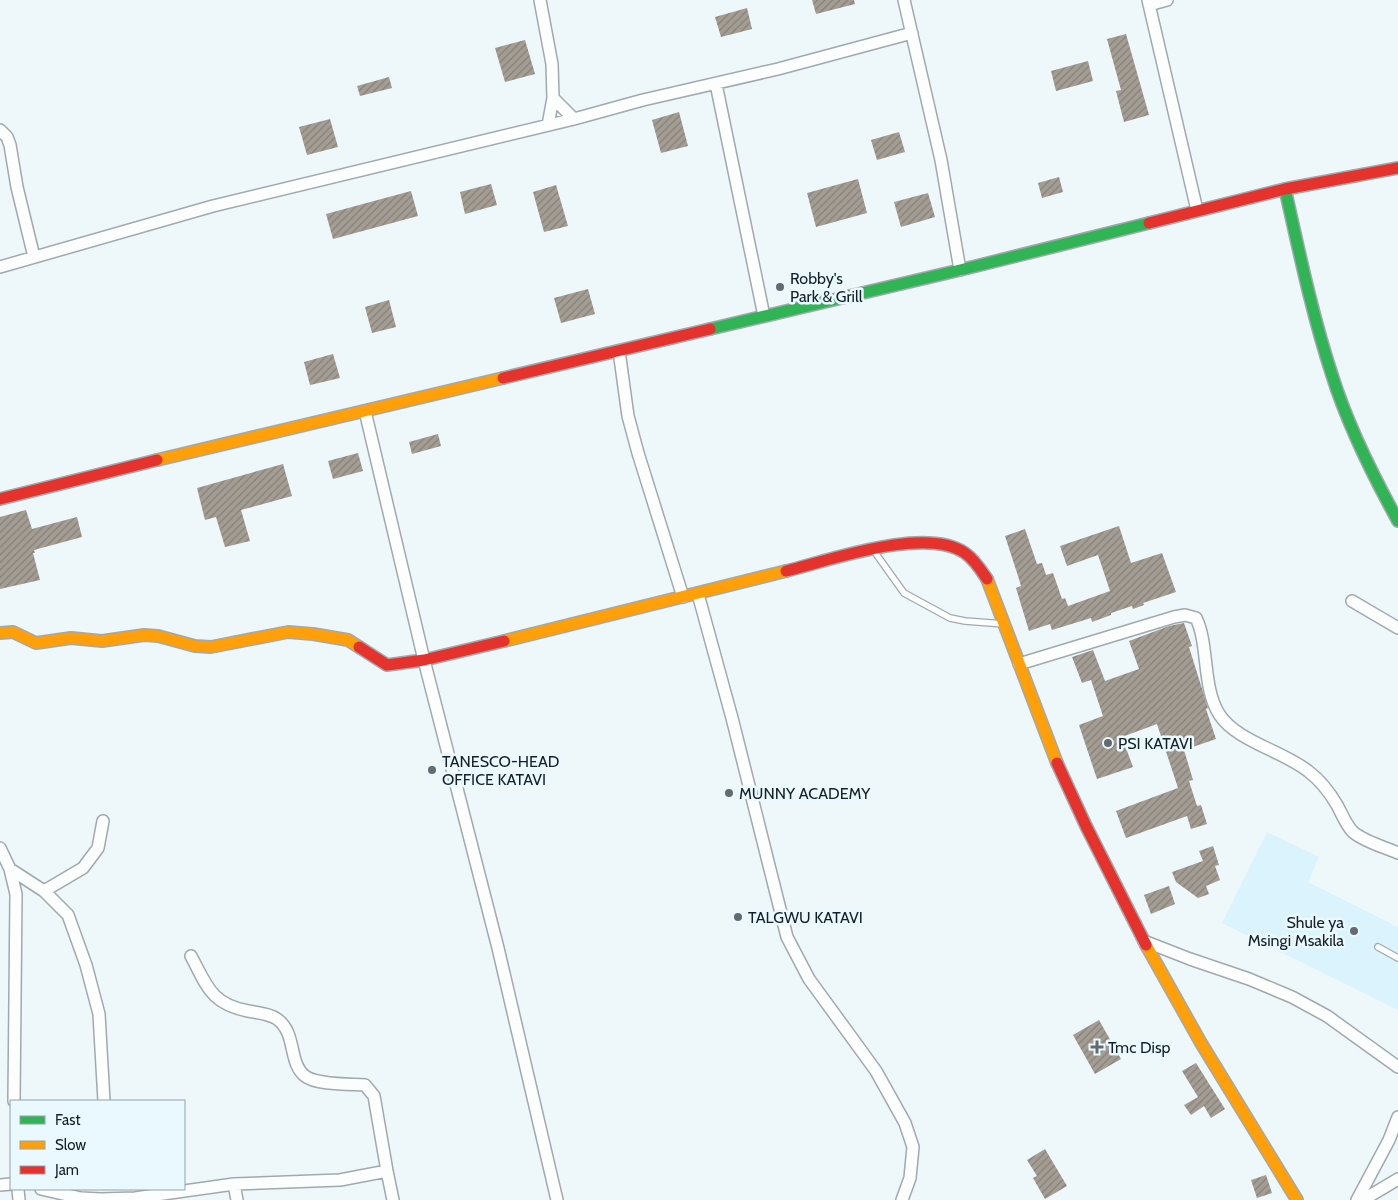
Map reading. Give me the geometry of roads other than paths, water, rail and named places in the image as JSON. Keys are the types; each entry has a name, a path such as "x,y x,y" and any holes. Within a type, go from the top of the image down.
{"street":[{"path":"540,0 552,64 553,98 548,125"},
{"path":"904,0 941,160 960,270"},
{"path":"1166,0 1148,3 1197,210"},
{"path":"0,267 212,206 574,119 643,100 716,84 912,33"},
{"path":"716,84 764,316"},
{"path":"553,98 574,119"},
{"path":"0,130 7,137 10,145 34,257"},
{"path":"0,499 960,270 1285,189 1398,168"},
{"path":"1285,189 1312,306 1332,375 1370,469 1398,521"},
{"path":"619,351 630,426 684,597"},
{"path":"365,411 424,660 498,948 557,1200"},
{"path":"0,632 13,632 36,643 71,638 102,641 144,635 158,636 195,646 211,646 288,632 313,634 348,640 387,666 424,660 698,594 873,549 895,545 935,542 957,549 976,562 989,582 1060,769 1100,858 1144,941 1224,1082 1297,1200"},
{"path":"698,594 732,718 787,937 809,980 876,1070 905,1123 913,1148 910,1178 902,1200"},
{"path":"1352,601 1398,628"},
{"path":"1019,664 1174,617 1185,615 1196,618 1200,627 1212,699 1219,714 1232,729 1307,769 1320,781 1353,831 1365,839 1398,853"},
{"path":"44,891 84,868 98,848 103,821"},
{"path":"0,848 10,869 16,894 14,1100"},
{"path":"10,869 44,891 68,915 86,965 99,1014 104,1100"},
{"path":"1144,941 1292,996 1327,1016 1398,1066"},
{"path":"191,956 212,995 233,1008 271,1015 283,1024 287,1029 298,1068 305,1076 320,1081 365,1085 374,1096 386,1171 394,1200"},
{"path":"1357,1200 1389,1140 1398,1117"},
{"path":"185,1188 234,1184 340,1180 386,1171"},
{"path":"1363,1200 1398,1179"},
{"path":"234,1184 237,1200"},
{"path":"45,1190 81,1198 101,1199 132,1193 166,1190"}],"lane":[{"path":"873,549 904,593 911,598 950,618 1006,625"},
{"path":"1378,947 1398,958"}],"place":[{"name":"Robby's Park & Grill","path":"780,287"},
{"name":"PSI KATAVI","path":"1108,743"},
{"name":"TANESCO-HEAD OFFICE KATAVI","path":"432,770"},
{"name":"MUNNY ACADEMY","path":"729,793"},
{"name":"TALGWU KATAVI","path":"738,917"},
{"name":"Shule ya Msingi Msakila","path":"1354,931"},
{"name":"Tmc Disp","path":"1097,1047"}]}
